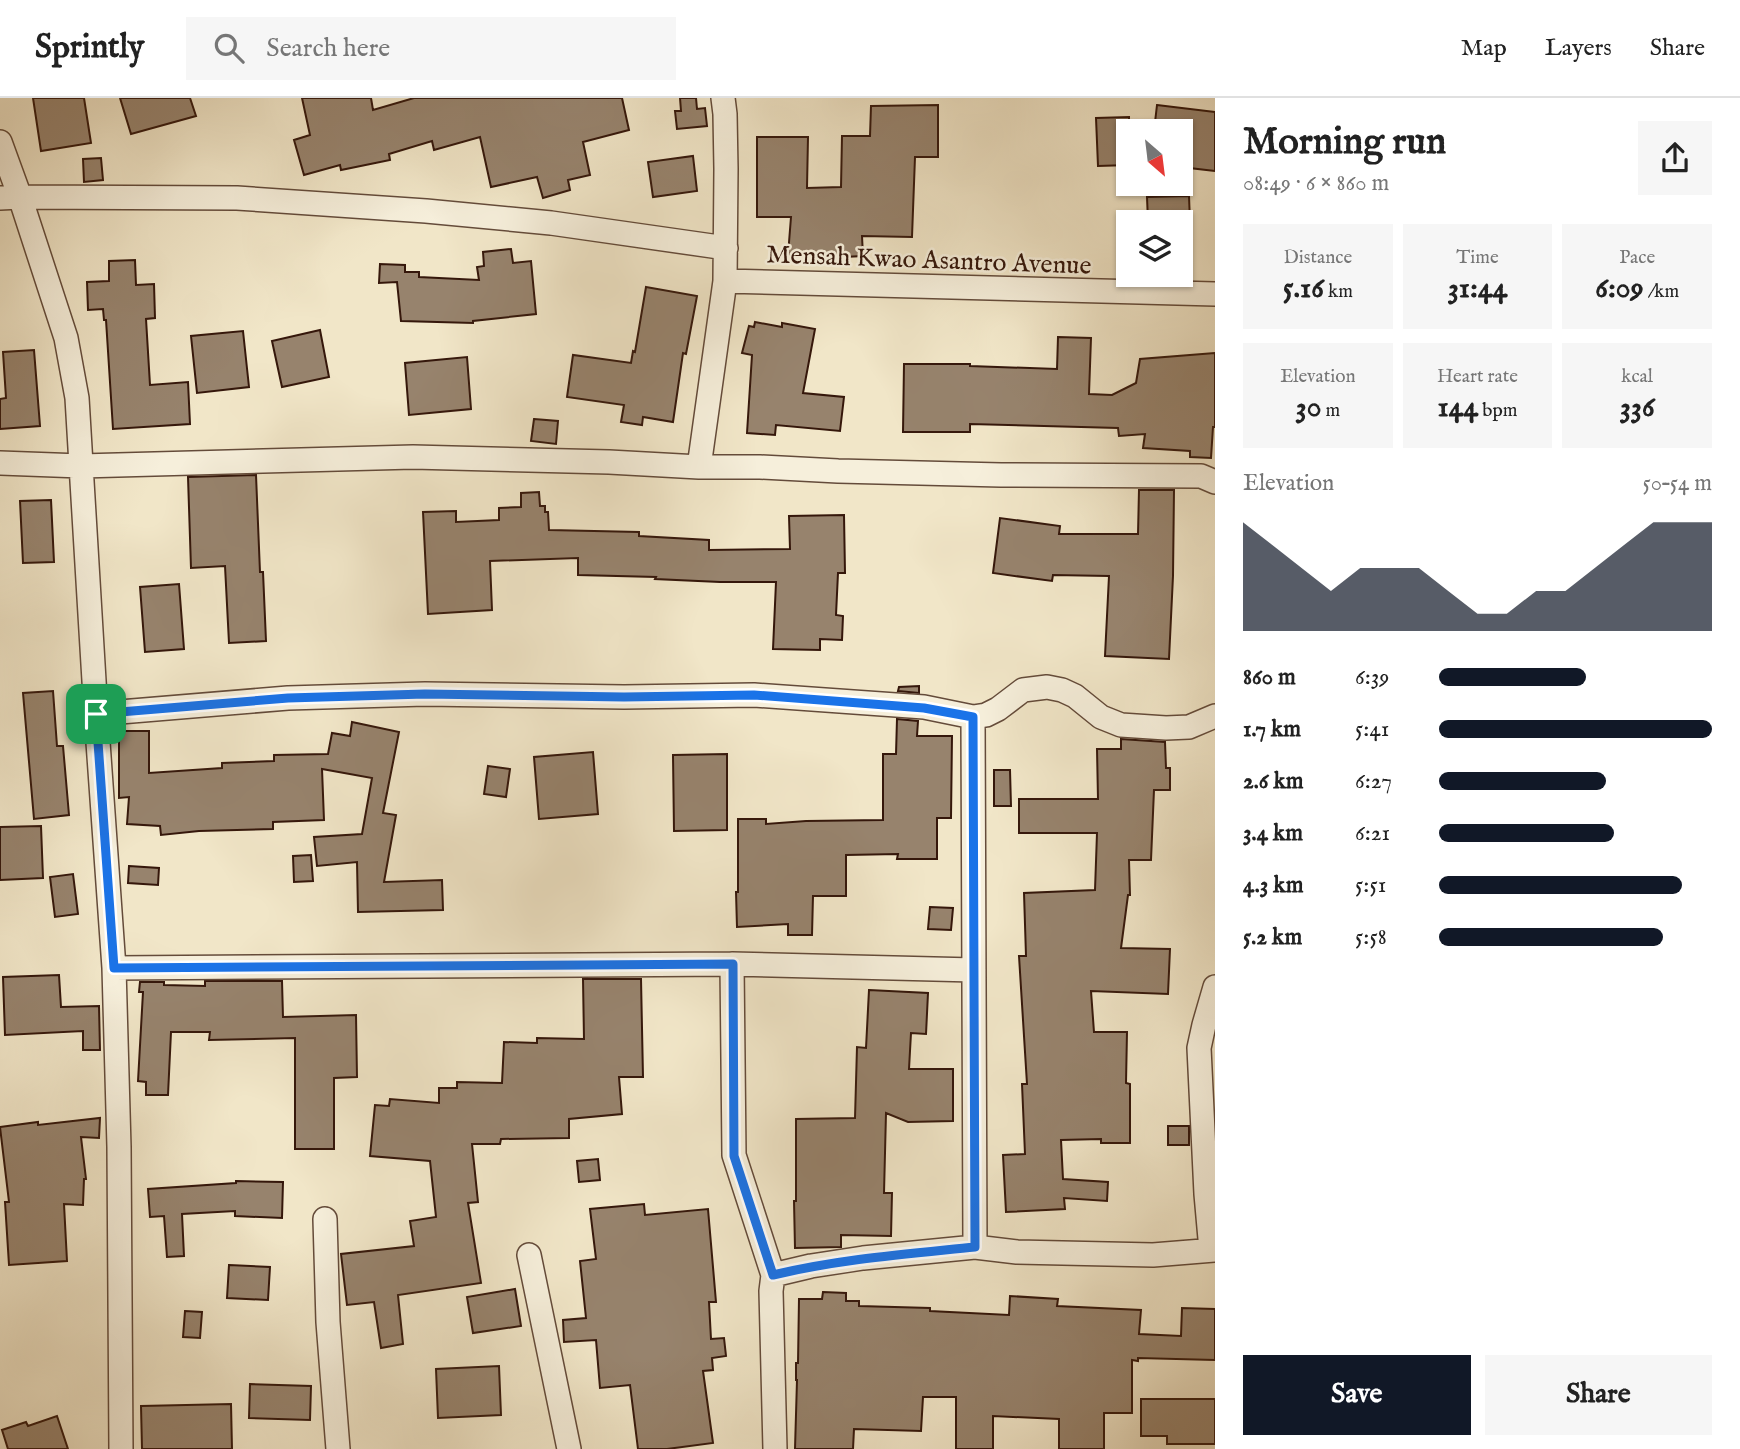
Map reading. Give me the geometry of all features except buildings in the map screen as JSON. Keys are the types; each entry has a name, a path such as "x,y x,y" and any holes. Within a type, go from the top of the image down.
{"street":[{"path":"699,467 725,281 723,98"},
{"path":"0,142 10,198 66,338 77,398 114,968 119,1147 121,1449"},
{"path":"10,198 237,198 426,211 551,223 726,248"},
{"name":"Mensah Kwao Asantro Avenue","path":"725,281 1215,294"},
{"path":"0,463 81,466 413,457 1001,475 1200,475 1215,482"},
{"path":"96,714 288,698 425,694 624,697 754,695 924,708 973,717 998,709 1023,690 1047,687 1075,696 1101,717 1121,726 1189,727 1215,716"},
{"path":"973,717 975,1247"},
{"path":"114,968 733,964 974,970"},
{"path":"733,964 734,1156 773,1275 771,1291 775,1449"},
{"path":"773,1275 863,1258 975,1247 1017,1252 1153,1255 1213,1250 1206,1194 1199,1048 1215,987"},
{"path":"325,1219 328,1322 338,1449"},
{"path":"529,1255 569,1449"}],"route":[{"path":"425,694 624,697 754,695 924,708 973,717 975,1247 863,1258 773,1275 734,1156 733,964 114,968 96,714 288,698 425,694"}]}
